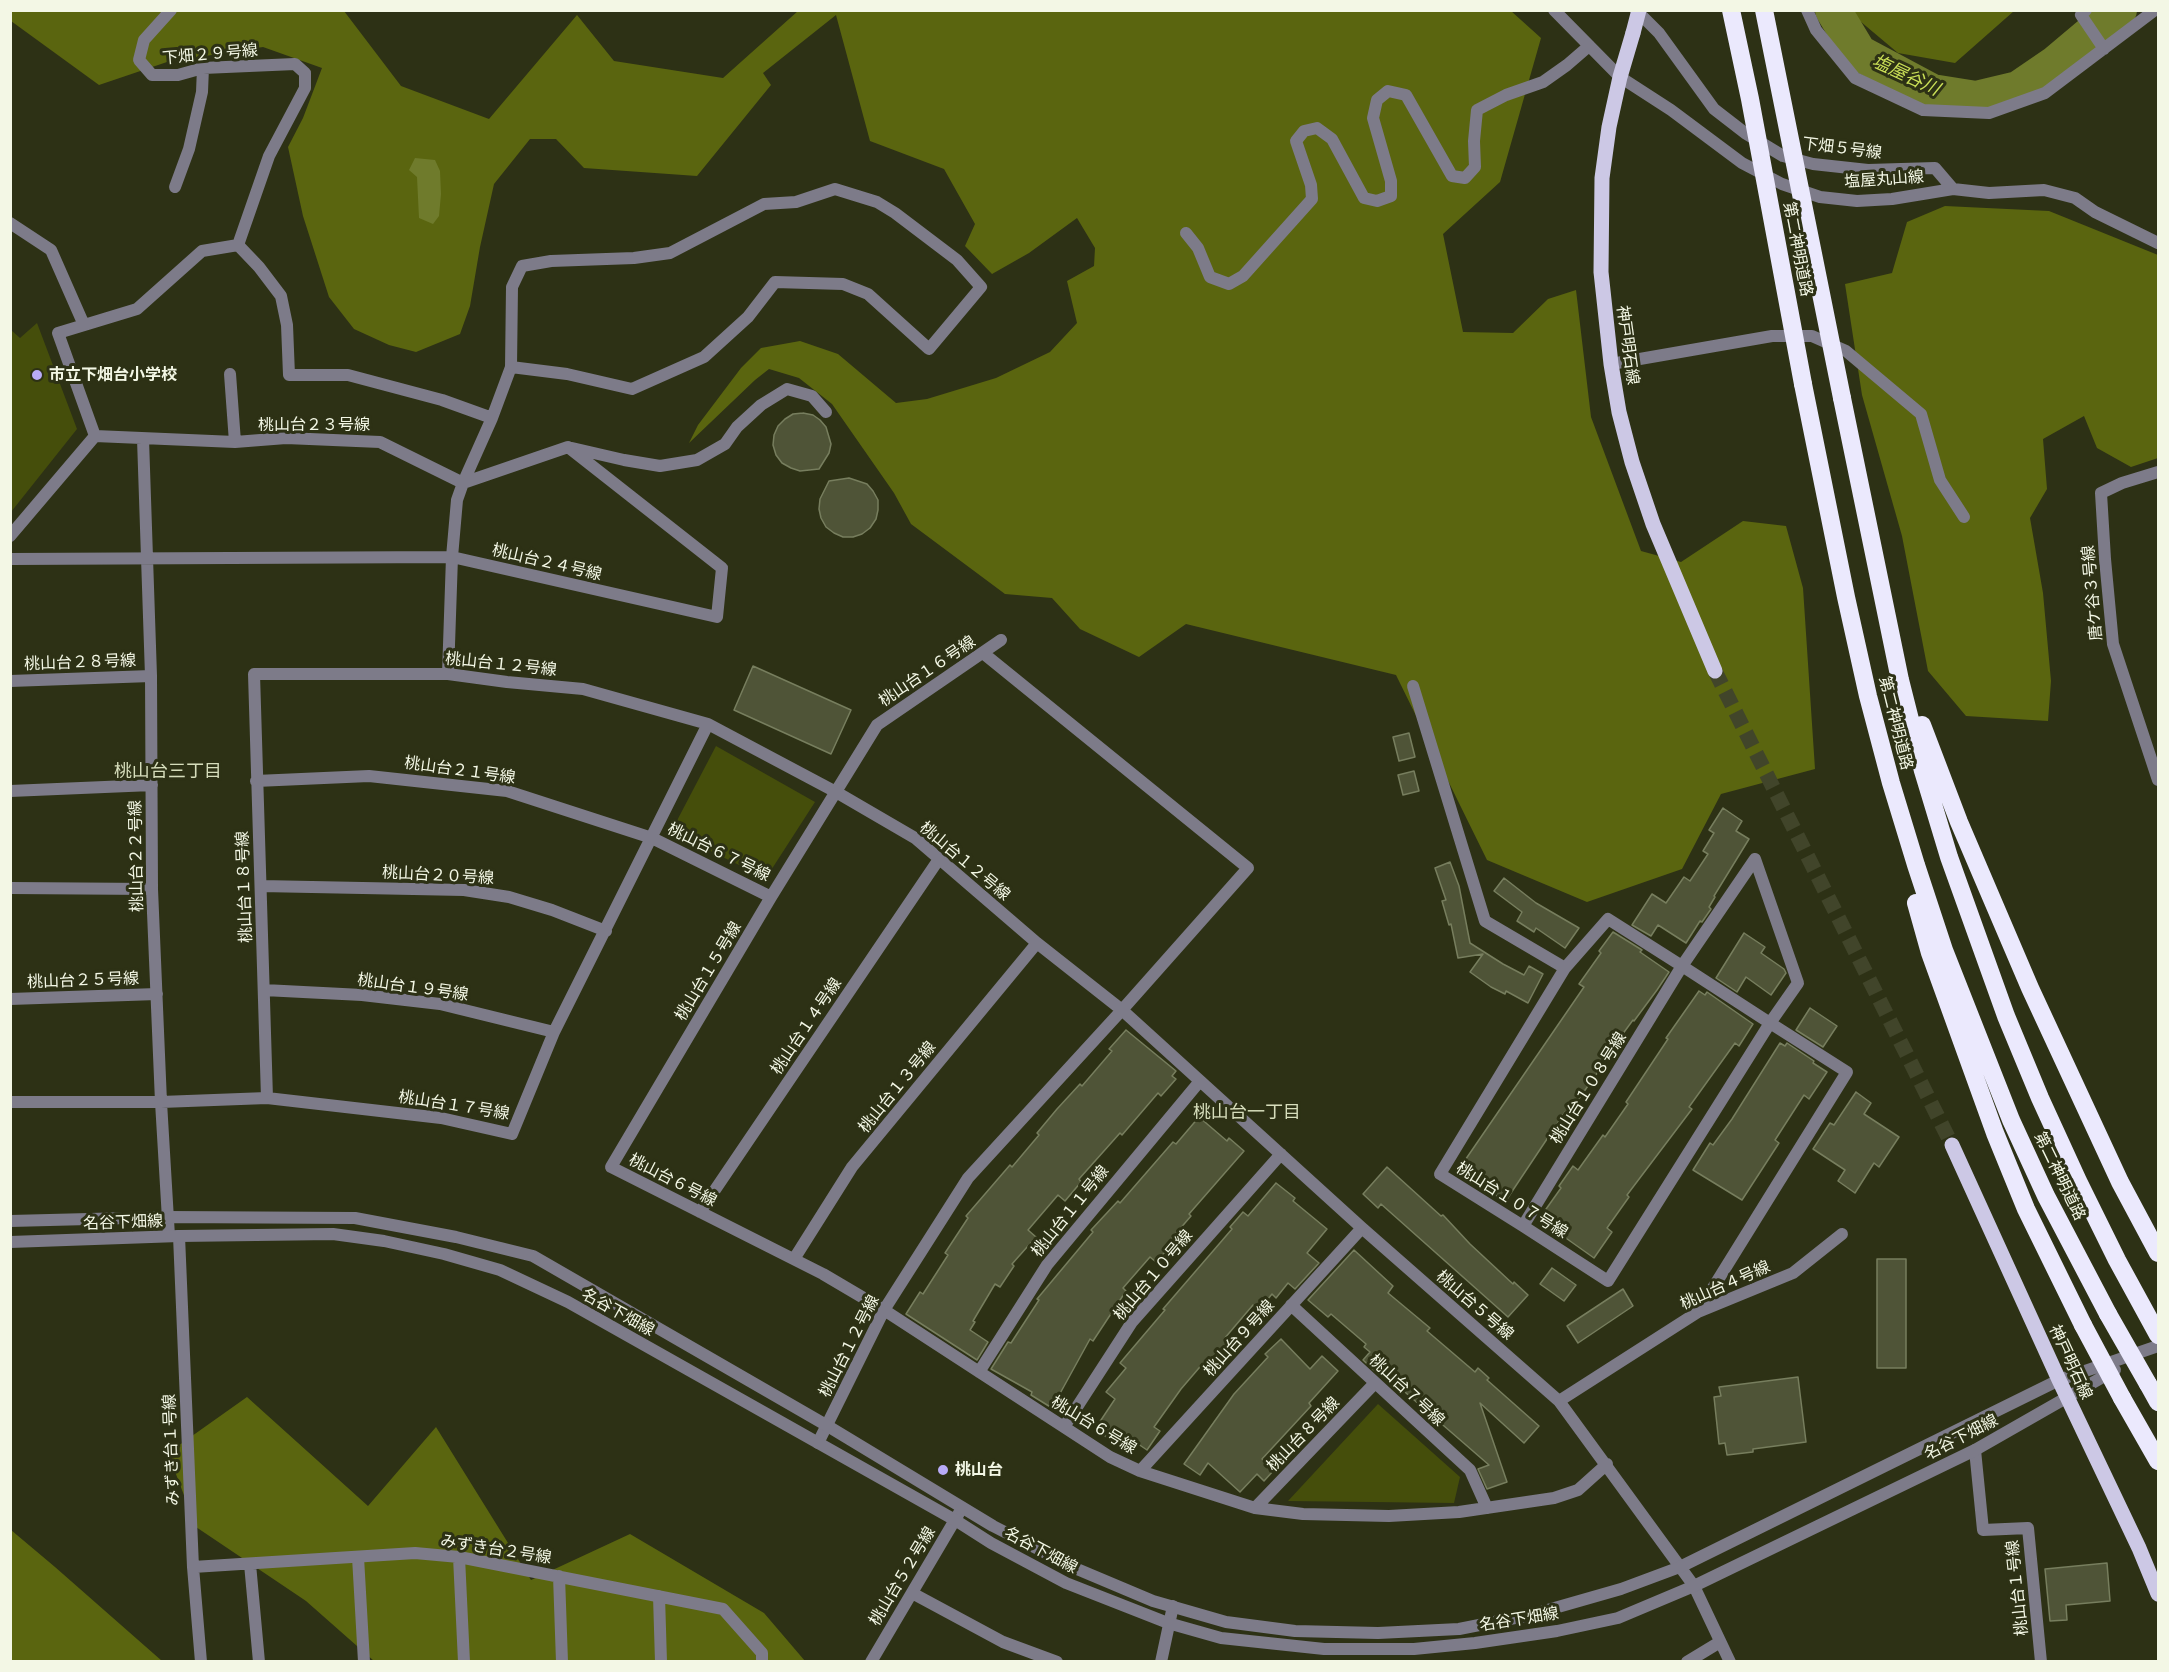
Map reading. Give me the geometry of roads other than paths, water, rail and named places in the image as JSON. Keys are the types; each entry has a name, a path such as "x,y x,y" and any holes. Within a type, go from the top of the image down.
{"highway":[{"name":"第二神明道路","path":"1731,10 1844,586 1868,696 1916,865 1944,950 2011,1120 2046,1196 2108,1314 2158,1402"},
{"name":"第二神明道路","path":"1764,10 1880,589 1923,771 1976,937 2040,1098 2078,1181 2139,1300 2156,1343"},
{"path":"1880,589 1911,692 1959,822 2076,1088 2120,1182 2158,1253"},
{"path":"1868,696 1885,786 1930,953 1995,1133 2026,1209 2082,1325 2158,1461"}],"main road":[{"name":"神戸明石線","path":"1637,10 1609,127 1602,178 1601,272 1611,364 1627,442 1653,524 1715,671"},
{"name":"神戸明石線","path":"1953,1145 2059,1380 2139,1548 2158,1594"}],"street":[{"name":"下畑２９号線","path":"171,10 144,40 139,60 152,75 178,75 203,68 295,64 305,73 305,88 269,156 238,245"},
{"name":"塩屋丸山線","path":"1554,10 1620,77 1671,110 1742,163 1782,184 1820,197 1857,201 1953,189 1989,193 2044,190 2075,198 2095,212 2158,243"},
{"name":"下畑５号線","path":"1637,10 1659,33 1714,109 1745,133 1783,156 1813,164 1868,170 1935,168 1953,189"},
{"path":"1807,10 1816,30 1855,78 1923,110 1989,113 2045,93 2155,10"},
{"path":"2086,10 2081,15 2104,48"},
{"path":"1185,233 1198,248 1210,277 1229,284 1243,276 1312,199 1311,185 1296,141 1304,130 1317,128 1332,139 1364,198 1377,201 1391,196 1391,181 1373,118 1377,100 1388,91 1406,95 1452,176 1465,178 1475,167 1474,141 1477,110 1506,94 1543,82 1589,46"},
{"path":"175,187 189,149 202,92 203,68"},
{"path":"448,674 452,557 457,500 511,367 512,287 522,266 551,261 634,258 670,253 764,204 796,202 834,189 877,202 895,213 957,260 981,287 929,349 868,294 843,284 775,282 748,317 704,357 632,389 567,374 511,367"},
{"path":"10,223 51,250 84,325"},
{"path":"10,536 95,436 58,333 137,309 202,251 238,245 281,296 287,325 289,375 348,375 442,400 492,418"},
{"path":"1611,364 1772,336 1812,336 1838,347 1846,351 1922,414 1940,480 1964,517"},
{"path":"230,374 235,442"},
{"path":"463,483 568,447 660,466 697,460 725,444 738,427 761,405 787,389 812,396 826,412"},
{"name":"桃山台２３号線","path":"95,436 235,442 286,438 380,441 463,483"},
{"name":"桃山台２２号線","path":"143,439 151,676 152,889 168,1217 174,1236"},
{"name":"桃山台２４号線","path":"10,559 452,557 717,617 722,568 568,447"},
{"name":"唐ケ谷３号線","path":"2158,472 2122,483 2101,493 2113,644 2158,780"},
{"name":"桃山台１６号線","path":"836,792 877,725 1001,640"},
{"path":"983,653 1248,868 1122,1010"},
{"name":"桃山台１２号線","path":"254,674 448,674 583,689 708,724 836,792 915,838 1036,943 1122,1010 968,1178 884,1310 818,1443"},
{"name":"桃山台１８号線","path":"254,674 267,1098"},
{"name":"桃山台２８号線","path":"10,681 151,676"},
{"path":"1413,686 1485,921 1565,968"},
{"name":"桃山台１７号線","path":"10,1102 161,1102 267,1098 441,1118 512,1134 554,1032 708,724"},
{"name":"桃山台２１号線","path":"256,781 369,776 507,791 652,838"},
{"path":"10,791 152,785"},
{"name":"桃山台１５号線","path":"611,1167 836,792"},
{"name":"桃山台６７号線","path":"652,838 771,897"},
{"name":"桃山台１４号線","path":"700,1212 939,859"},
{"name":"桃山台１０８号線","path":"1523,1227 1682,966 1755,859 1798,983 1770,1023"},
{"name":"桃山台２０号線","path":"261,886 464,890 509,897 552,910 606,931"},
{"path":"10,888 152,889"},
{"name":"桃山台１０７号線","path":"1698,1312 1847,1072 1608,919 1565,968 1440,1174 1608,1281 1770,1023"},
{"name":"桃山台１３号線","path":"794,1259 852,1167 1036,943"},
{"name":"桃山台１９号線","path":"264,990 362,995 440,1004 554,1032"},
{"name":"桃山台２５号線","path":"10,999 157,994"},
{"name":"桃山台５号線","path":"1122,1010 1362,1228 1559,1401 1694,1586 1730,1662"},
{"name":"桃山台１１号線","path":"979,1372 1047,1265 1200,1081"},
{"name":"桃山台１０号線","path":"1064,1427 1132,1322 1281,1154"},
{"name":"桃山台６号線","path":"611,1167 824,1274 884,1310 1110,1457 1140,1471 1255,1508 1303,1514 1389,1516 1459,1512 1554,1498 1578,1490 1607,1464"},
{"name":"名谷下畑線","path":"10,1221 168,1217 355,1218 456,1237 533,1256 826,1425 993,1526 1077,1569 1153,1601 1226,1622 1295,1631 1378,1633 1459,1629 1530,1615 1621,1589 1680,1567 2059,1380 2156,1343"},
{"name":"桃山台９号線","path":"1140,1471 1362,1228"},
{"name":"名谷下畑線","path":"10,1242 174,1236 333,1234 444,1254 500,1270 568,1302 955,1520 991,1543 1066,1583 1168,1623 1221,1638 1324,1649 1414,1649 1510,1639 1618,1618 1694,1586 1975,1450 2068,1398 2156,1343"},
{"name":"桃山台４号線","path":"1559,1401 1698,1312 1793,1273 1842,1234"},
{"name":"みずき台１号線","path":"174,1236 193,1567 201,1662"},
{"name":"桃山台７号線","path":"1291,1305 1470,1470 1487,1508"},
{"name":"桃山台８号線","path":"1255,1508 1375,1383"},
{"name":"桃山台１号線","path":"1975,1450 1983,1530 2028,1528 2041,1662"},
{"name":"桃山台５２号線","path":"871,1662 962,1508"},
{"name":"みずき台２号線","path":"193,1567 415,1553 459,1557 723,1609 762,1653 762,1662"},
{"path":"358,1557 363,1662"},
{"path":"459,1557 464,1662"},
{"path":"250,1564 259,1662"},
{"path":"559,1576 562,1662"},
{"path":"912,1593 1003,1642 1057,1662"},
{"path":"659,1596 661,1662"},
{"path":"1161,1662 1173,1606"},
{"path":"1687,1662 1720,1642"}],"waterway":[{"name":"塩屋谷川","path":"1833,10 1859,53 1932,92 1976,99 2018,89 2056,63 2119,10"}],"tunnel":[{"path":"1715,671 1952,1145"}],"place":[{"name":"市立下畑台小学校","path":"37,375"},
{"name":"桃山台","path":"943,1470"}],"district":[{"name":"桃山台三丁目","path":"168,771"},
{"name":"桃山台一丁目","path":"1247,1112"}]}
